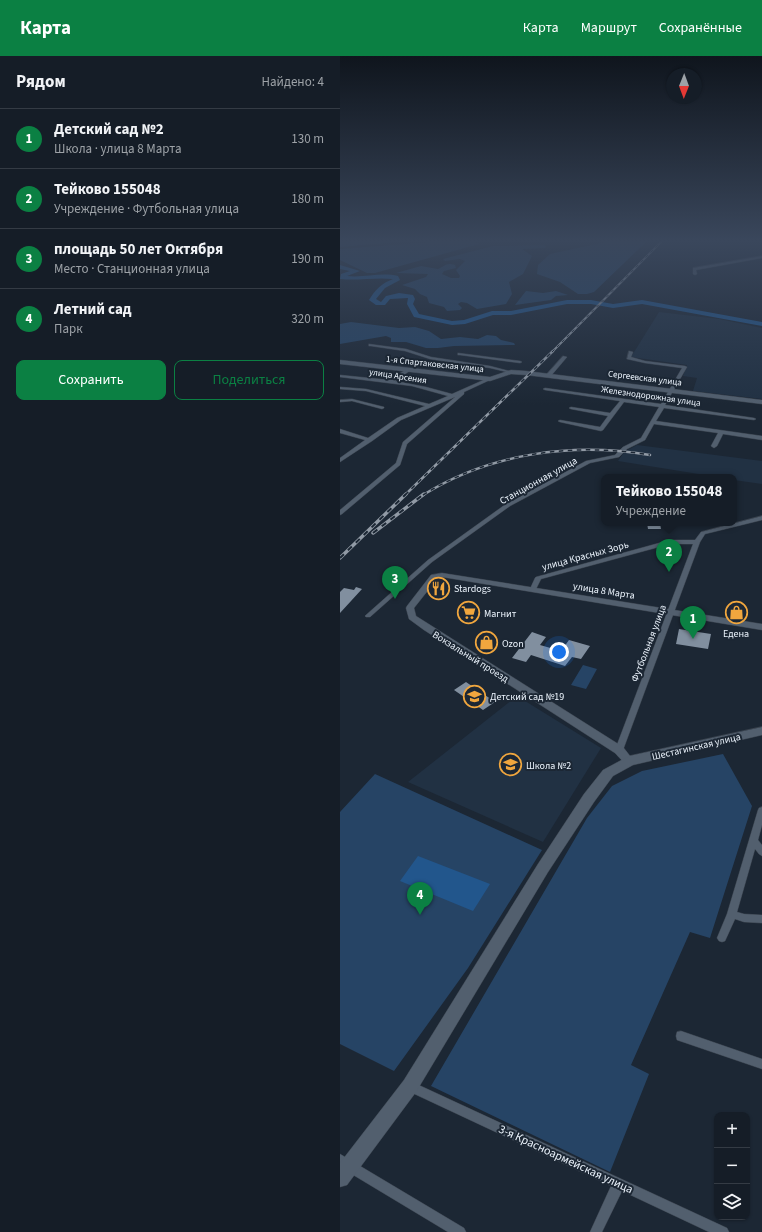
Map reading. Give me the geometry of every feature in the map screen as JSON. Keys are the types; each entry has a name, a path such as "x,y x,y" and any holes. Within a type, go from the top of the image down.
{"main road":[{"name":"Шестагинская улица","path":"340,1178 345,1163 410,1086 543,868 589,798 608,773 624,756 762,731"}],"street":[{"path":"371,346 406,350 430,358 511,372"},
{"name":"Станционная улица","path":"368,616 430,561 508,505 588,462 616,456 625,448 643,439 684,367 645,362 629,358 631,352"},
{"path":"460,354 520,362"},
{"path":"471,364 480,356"},
{"path":"548,376 565,357"},
{"name":"1-я Спартаковская улица","path":"340,362 490,379 511,372 526,373"},
{"path":"391,381 409,370"},
{"name":"Сергеевская улица","path":"526,373 762,402"},
{"name":"улица Арсения","path":"340,376 391,381 435,390 453,396"},
{"path":"340,460 399,419 462,393 490,379"},
{"path":"340,388 366,390 432,406"},
{"name":"Железнодорожная улица","path":"545,389 754,419"},
{"path":"340,404 366,390"},
{"path":"340,513 398,464 405,443 462,393"},
{"path":"340,401 352,400 382,408"},
{"path":"560,422 601,429 623,400"},
{"path":"571,408 612,415"},
{"path":"653,422 762,438"},
{"path":"340,431 370,440"},
{"path":"714,446 721,432"},
{"path":"737,524 762,518"},
{"path":"697,542 703,533 731,526"},
{"name":"улица Красных Зорь","path":"533,589 538,578 670,542 697,542"},
{"name":"Футбольная улица","path":"624,756 671,612 697,542"},
{"name":"улица 8 Марта","path":"412,617 410,608 434,577 442,575 762,627"},
{"name":"Вокзальный проезд","path":"412,617 426,628 624,756"},
{"path":"722,938 732,914 762,810"},
{"path":"753,840 762,852"},
{"path":"732,914 761,921"},
{"path":"681,1036 762,1064"},
{"name":"3-я Красноармейская улица","path":"410,1086 722,1232"},
{"path":"345,1163 460,1232"},
{"path":"596,1232 619,1183"}],"shaded area":[{"path":"424,296 511,296 506,304 477,309 467,303 461,302 458,304 462,308 460,310 447,311 444,307 429,303 427,297"},
{"path":"522,296 557,296 551,300 515,305"},
{"path":"659,312 719,319 762,328 762,399 693,391 697,378 683,376 687,365 631,357"},
{"path":"351,322 399,328 415,327 429,331 441,339 460,337 478,339 487,335 496,336 501,340 514,343 515,345 426,348 406,342 391,342 391,338 386,336 340,344 340,324"},
{"path":"637,445 762,461 762,484 737,480 737,474 698,474 618,461 624,452"},
{"path":"583,665 597,669 586,689 571,685"},
{"name":"Школа №2","path":"517,696 601,748 543,842 408,782"},
{"path":"723,754 752,806 710,938 690,932 631,1065 649,1074 610,1172 431,1086 587,818 612,786 642,771"},
{"path":"375,774 542,850 468,968 394,1071 340,1044 340,812"},
{"path":"418,856 490,884 473,911 400,881"}],"building":[{"path":"648,526 660,526 661,529 648,529"},
{"path":"356,587 362,589 340,613 340,592 344,588 354,590"},
{"path":"679,629 711,634 708,649 676,644"},
{"path":"532,632 546,637 540,645 561,651 569,640 590,646 581,659 572,657 565,666 531,655 526,662 512,658"},
{"name":"Детский сад №19","path":"466,682 495,702 483,710 454,690"}],"waterway":[{"path":"375,296 372,300 378,304 383,304 388,297 394,296"},
{"path":"410,296 412,299 410,304 416,316 438,319 444,322 452,323 465,322 492,313 511,313 567,302 591,302 613,306 642,302 762,324"}],"railway":[{"path":"553,351 608,296"},
{"path":"405,495 553,351"},
{"path":"423,495 476,469 504,460 533,454 591,450 621,451 650,455"},
{"path":"340,558 406,494"},
{"path":"373,533 424,494"}],"place":[{"name":"Тейково 155048","path":"669,572"},
{"name":"Stardogs","path":"439,588"},
{"name":"площадь 50 лет Октября","path":"395,599"},
{"name":"Магнит","path":"468,613"},
{"name":"Едена","path":"736,613"},
{"name":"Детский сад №2","path":"693,639"},
{"name":"Ozon","path":"487,643"},
{"name":"Детский сад №19","path":"475,696"},
{"name":"Школа №2","path":"510,765"},
{"name":"Летний сад","path":"420,915"}]}
